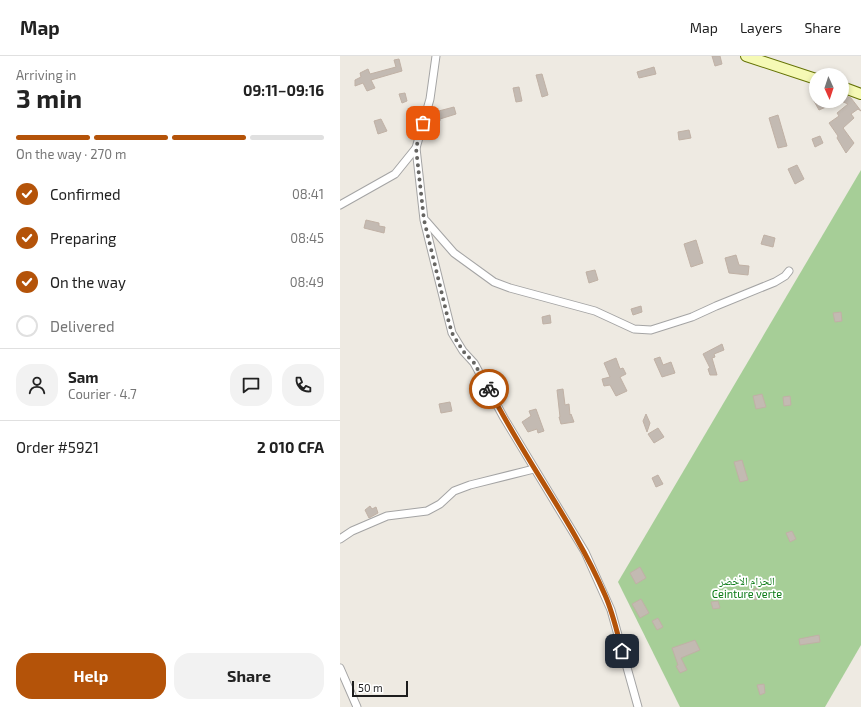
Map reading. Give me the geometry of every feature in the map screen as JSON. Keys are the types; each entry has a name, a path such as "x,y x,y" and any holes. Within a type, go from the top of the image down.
{"street":[{"path":"436,56 430,99 416,148 424,220 452,333 463,351 474,363 504,418 585,552 611,610 638,707"},
{"path":"746,56 809,77"},
{"path":"849,90 861,94"},
{"path":"340,205 395,174 416,148"},
{"path":"424,220 454,253 494,282 510,288 595,310 634,329 651,330 692,317 775,282 785,276 789,271"},
{"path":"340,539 352,531 387,516 427,511 440,504 454,491 470,485 534,469"},
{"path":"340,668 358,707"}],"green space":[{"name":"الحزام الأخضر Ceinture verte","path":"861,170 861,645 825,707 680,707 618,582"}],"building":[{"path":"712,56 720,56 722,64 715,66"},
{"path":"399,59 402,71 371,80 375,88 367,91 363,83 355,86 355,80 361,77 360,73 368,69 370,74 396,67 394,60"},
{"path":"654,67 656,74 639,78 637,72"},
{"path":"542,74 548,95 542,97 536,75"},
{"path":"519,87 522,101 516,102 513,88"},
{"path":"405,93 407,101 402,103 399,94"},
{"path":"849,97 861,111 858,109 851,114 854,118 843,128 854,143 846,153 837,138 838,136 829,123 839,116 837,113 843,108 849,108"},
{"path":"454,107 456,114 433,123 431,113"},
{"path":"778,115 787,146 778,148 769,118"},
{"path":"381,119 387,131 378,134 374,121"},
{"path":"689,130 691,138 679,140 678,132"},
{"path":"820,136 823,143 815,147 812,139"},
{"path":"797,165 804,179 795,184 788,169"},
{"path":"366,220 379,223 379,226 385,227 384,233 364,228"},
{"path":"764,235 775,238 773,247 761,244"},
{"path":"696,240 703,263 691,267 684,244"},
{"path":"736,255 739,265 749,266 748,275 729,273 725,258"},
{"path":"595,270 598,280 589,283 586,272"},
{"path":"641,306 642,312 633,315 631,309"},
{"path":"841,312 842,321 835,322 833,313"},
{"path":"550,315 551,323 543,324 542,317"},
{"path":"722,344 724,350 714,354 715,357 712,358 717,375 710,375 708,369 710,368 703,354"},
{"path":"660,357 663,365 671,362 675,373 662,377 654,359"},
{"path":"616,358 620,369 623,368 626,374 620,377 627,391 616,396 610,385 604,386 602,379 610,377 604,363"},
{"path":"563,389 565,405 569,404 570,415 571,414 574,422 561,424 557,390"},
{"path":"762,394 766,407 756,409 753,396"},
{"path":"790,396 791,405 784,406 783,397"},
{"path":"450,402 452,411 441,413 439,404"},
{"path":"536,409 544,431 538,433 537,429 528,432 522,422 531,416 529,411"},
{"path":"646,414 650,423 647,432 643,421"},
{"path":"658,428 664,437 654,443 648,434"},
{"path":"742,460 748,480 740,482 734,462"},
{"path":"658,475 663,484 656,487 652,478"},
{"path":"370,506 372,509 376,507 378,513 369,518 365,510"},
{"path":"792,531 796,539 790,542 786,533"},
{"path":"640,567 646,578 636,584 630,573"},
{"path":"757,588 761,597 755,600 751,591"},
{"path":"641,599 649,613 640,618 632,604"},
{"path":"718,601 720,608 713,609 711,602"},
{"path":"658,618 663,627 657,630 652,621"},
{"path":"819,635 820,642 800,645 799,639"},
{"path":"695,640 700,650 681,658 687,670 680,673 676,666 678,665 672,648"},
{"path":"764,684 765,693 760,695 757,685"}],"way so far":[{"path":"423,123 416,148 424,220 448,319 452,333 463,351 474,363 489,389"}],"route":[{"path":"489,389 504,418 585,552 611,610 622,651"}]}
